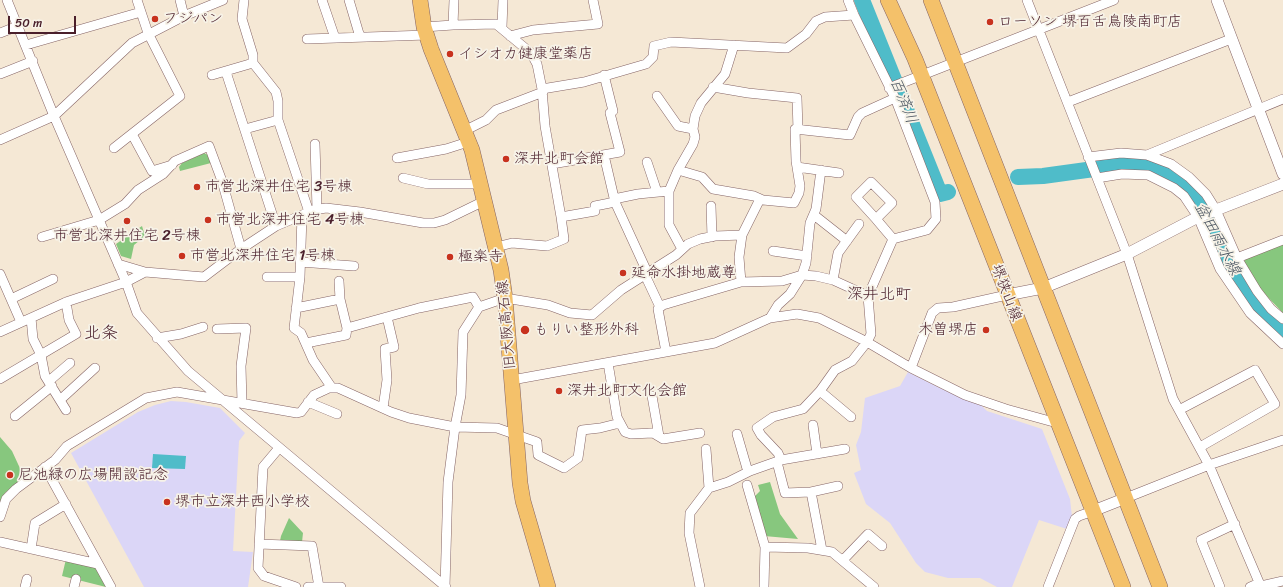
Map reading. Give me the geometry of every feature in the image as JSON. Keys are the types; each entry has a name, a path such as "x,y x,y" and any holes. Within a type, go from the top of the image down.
{"main road":[{"name":"旧大阪高石線","path":"420,0 425,31 466,137 496,247 505,298 520,483 523,501 548,587"},
{"name":"堺狭山線","path":"888,0 902,27 922,75 1057,423 1123,587"},
{"path":"930,0 1160,587"}],"street":[{"path":"7,0 54,116 126,282 137,313 157,338 188,371 445,587"},
{"path":"114,148 180,96 148,34 137,0"},
{"path":"180,0 184,16"},
{"path":"0,140 54,116 132,43 184,16 223,0"},
{"path":"244,0 242,19 253,55 253,64 276,92 278,101 278,120 309,212"},
{"path":"322,0 335,38"},
{"path":"349,0 360,37"},
{"path":"453,25 454,0"},
{"path":"502,27 504,0"},
{"path":"510,36 533,30 598,24 593,0"},
{"path":"848,0 854,15 892,87 894,98 935,202 936,219 927,230 893,239"},
{"path":"1026,0 1068,102 1127,254 1173,399 1209,465 1260,585"},
{"path":"892,87 1038,28 1114,0"},
{"path":"1217,0 1283,174"},
{"path":"26,45 141,12"},
{"path":"397,158 446,149 466,137 496,110 542,90 584,82 646,64 652,57 654,46 672,42 787,48 806,34 816,21 825,17 854,15"},
{"path":"307,39 360,37 425,31 453,25 496,24 502,27 531,54 537,64 542,90 545,126 564,239 546,246 512,243 496,247"},
{"path":"0,32 18,26"},
{"path":"1068,102 1232,39"},
{"path":"682,249 669,225 669,190 678,170 693,144 695,137 692,129 695,116 701,103 725,74 734,45"},
{"path":"0,74 33,61"},
{"path":"212,75 253,64"},
{"path":"226,72 276,226"},
{"path":"552,164 620,152 610,113 613,111 604,75"},
{"path":"678,170 702,178 713,189 760,198 794,203 799,193 800,186 797,167 795,130 798,130 797,98 748,93 713,87"},
{"path":"657,96 678,126 692,129"},
{"path":"798,130 850,135 858,117 862,113 894,98"},
{"path":"1147,155 1283,99"},
{"path":"245,129 278,120"},
{"path":"132,134 152,171 172,164"},
{"path":"315,144 309,212 300,262 300,277 294,328 301,334 313,360 332,388"},
{"path":"42,237 99,220 125,204 138,190 163,174 175,161 209,146 222,181 240,249"},
{"path":"1089,158 1121,153 1147,155 1171,164 1189,177 1206,194 1208,213 1220,268 1250,313 1283,344"},
{"path":"604,155 614,201 647,274 660,307 658,309 666,352"},
{"path":"647,162 656,192"},
{"path":"797,167 839,173"},
{"path":"770,318 778,305 790,294 802,276 810,223 814,215 822,170"},
{"path":"1096,176 1122,174 1148,175 1174,188 1208,213 1257,291 1271,309 1283,319"},
{"path":"403,178 428,184 480,184"},
{"path":"911,368 932,313 938,308 953,307 1043,288 1127,254 1208,213 1283,184"},
{"path":"561,217 594,211 595,206 614,201 669,190"},
{"path":"740,282 739,257 742,235 760,198"},
{"path":"118,264 145,272 204,276 240,249 276,226 309,212 326,208 360,212 423,223 434,223 445,220 484,201"},
{"path":"711,206 712,237"},
{"path":"814,215 847,241"},
{"path":"876,219 893,239"},
{"path":"834,280 838,253 859,224"},
{"path":"445,587 448,482 454,427 462,387 463,332 479,306 505,298 548,305 570,314 592,315 621,290 647,274 688,244 712,237 742,235"},
{"path":"838,486 811,492 785,493 778,453 761,435 757,428 773,417 803,409 820,391 835,370 852,361 867,342 871,334 868,296 893,239"},
{"path":"1237,258 1283,240"},
{"path":"773,251 806,256"},
{"path":"300,262 354,266"},
{"path":"0,332 66,302 126,282 145,272"},
{"path":"0,274 21,322"},
{"path":"267,276 300,277"},
{"path":"660,307 740,282 782,281 802,276 816,276 834,280 868,296"},
{"path":"11,299 52,279"},
{"path":"306,343 346,335 347,328 340,299 339,281"},
{"path":"347,328 419,308 473,297 479,306"},
{"path":"296,308 340,299"},
{"path":"0,379 76,334 69,320 66,302"},
{"path":"512,380 715,343 770,318 797,314 819,318 867,342 911,368 965,395 1006,409 1057,423"},
{"path":"383,408 387,380 385,349 394,347 387,317"},
{"path":"31,318 33,339 41,355 45,376 66,410"},
{"path":"157,338 195,331 203,327"},
{"path":"217,329 246,328 241,366 242,403"},
{"path":"15,416 50,384 70,363"},
{"path":"608,363 617,417 625,432 632,434 653,433 663,439 700,433"},
{"path":"60,400 95,368"},
{"path":"1180,410 1255,370 1275,404 1200,447"},
{"path":"0,517 6,499 55,460 68,446 146,398 177,392 222,401 242,403 291,414 301,412 314,394 332,388 338,388 409,418 454,427 497,428 516,436 537,442 538,455 564,468 578,458 582,430 600,428 620,422"},
{"path":"820,391 851,417"},
{"path":"652,396 659,436"},
{"path":"308,402 337,414"},
{"path":"813,425 817,454"},
{"path":"737,434 748,472"},
{"path":"1048,587 1075,519 1082,514 1209,465 1283,440"},
{"path":"279,448 263,467 258,568 264,576 296,587"},
{"path":"706,449 709,488"},
{"path":"700,587 689,533 690,513 709,488 728,482 748,472 779,461 845,449"},
{"path":"45,467 111,587"},
{"path":"747,485 765,547 764,587"},
{"path":"811,492 822,550"},
{"path":"31,549 35,523 66,504"},
{"path":"1220,587 1201,540 1235,524"},
{"path":"843,560 868,534 882,546"},
{"path":"0,542 98,564"},
{"path":"259,544 312,546 320,586"},
{"path":"765,547 808,548 832,552 874,587"},
{"path":"1250,587 1283,581"},
{"path":"308,587 341,587"}],"shaded area":[{"path":"908,372 942,389 980,404 987,411 1042,429 1070,499 1072,517 1067,529 1039,520 1012,587 997,587 980,578 948,578 925,572 916,563 890,523 866,504 854,473 861,470 856,445 861,432 865,398 900,386"},
{"name":"堺市立深井西小学校","path":"171,401 220,408 245,433 239,441 233,551 253,552 248,587 144,587 71,453 138,412 155,405"}],"green space":[{"path":"204,153 208,155 211,163 180,171 179,167 182,163"},
{"path":"142,226 145,236 134,245 131,259 121,256 116,244"},
{"path":"1283,243 1283,313 1260,289 1244,262 1246,258"},
{"path":"0,437 12,451 24,477 5,493 0,505"},
{"path":"770,482 780,514 798,539 764,536 754,497 760,491 758,485"},
{"path":"289,518 303,533 302,542 280,541"},
{"path":"66,559 95,566 106,587 62,576"}],"water":[{"path":"153,454 186,456 185,469 152,468"}],"waterway":[{"name":"百済川","path":"862,0 940,194 948,192"},
{"name":"盆田雨水線","path":"1018,177 1043,176 1123,165 1148,166 1166,173 1188,189 1203,207 1231,269 1260,311 1283,332"}],"place":[{"name":"フジパン","path":"155,19"},
{"name":"ローソン 堺百舌鳥陵南町店","path":"990,22"},
{"name":"イシオカ健康堂薬店","path":"450,54"},
{"name":"深井北町会館","path":"506,159"},
{"name":"市営北深井住宅 3号棟","path":"197,187"},
{"name":"市営北深井住宅 4号棟","path":"208,220"},
{"name":"市営北深井住宅 2号棟","path":"127,221"},
{"name":"市営北深井住宅 1号棟","path":"182,256"},
{"name":"極楽寺","path":"450,257"},
{"name":"延命水掛地蔵尊","path":"623,273"},
{"name":"もりい整形外科","path":"525,330"},
{"name":"木曽堺店","path":"986,330"},
{"name":"深井北町文化会館","path":"559,391"},
{"name":"尼池緑の広場開設記念","path":"10,475"},
{"name":"堺市立深井西小学校","path":"167,502"}],"district":[{"name":"深井北町","path":"879,295"},
{"name":"北条","path":"101,334"}]}
